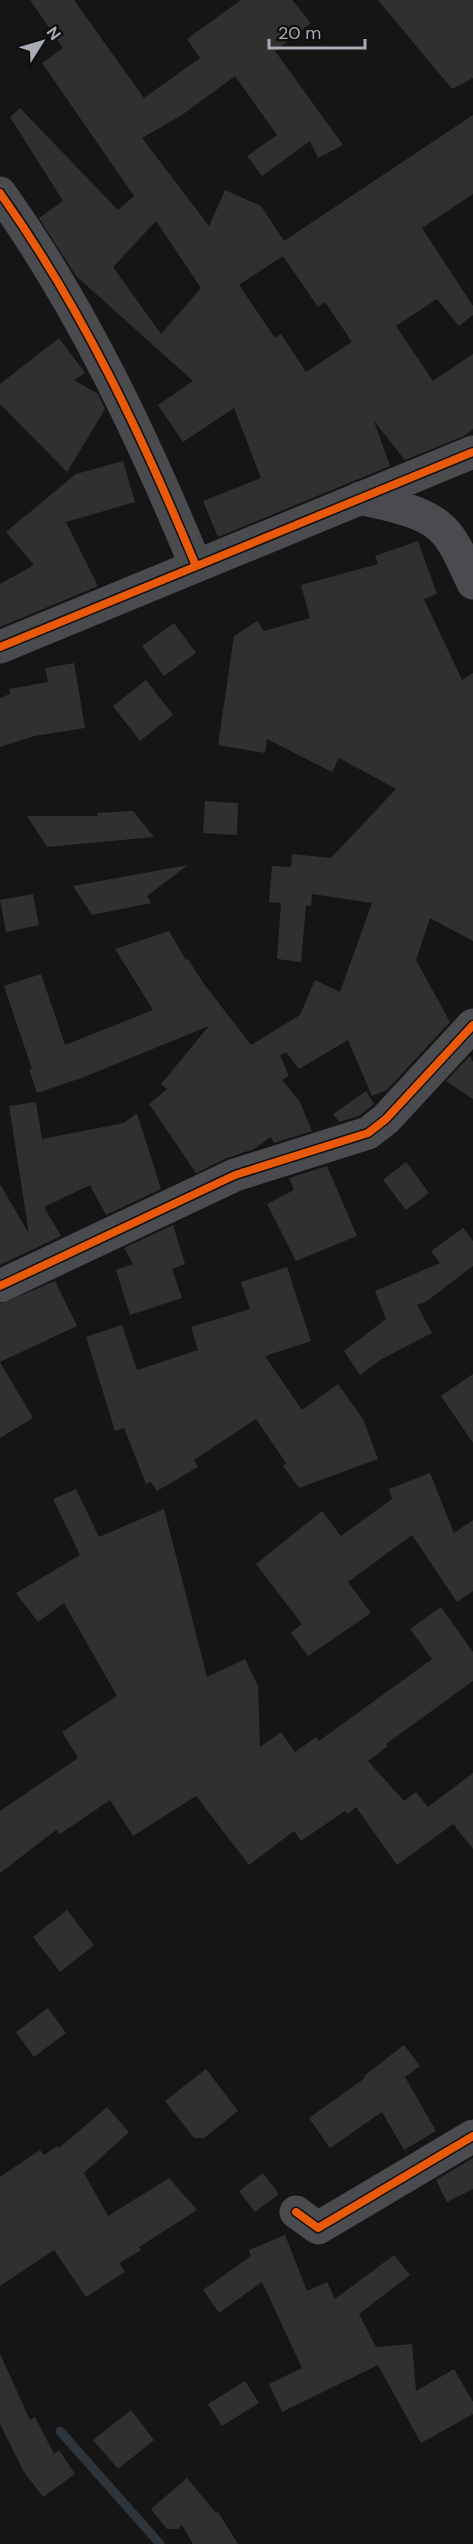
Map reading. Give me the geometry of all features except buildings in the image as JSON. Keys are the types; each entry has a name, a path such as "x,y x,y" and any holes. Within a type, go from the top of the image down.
{"street":[{"path":"0,193 84,324 155,467 196,566"},
{"path":"0,647 473,452"},
{"path":"360,498 416,513 436,524 453,542 473,583"},
{"path":"0,1286 235,1175 368,1132 386,1119 473,1025"},
{"path":"296,2212 318,2228 473,2136"}],"waterway":[{"path":"60,2431 160,2544"}],"cycle path":[{"path":"0,193 30,237 84,327 132,421 196,566"},
{"path":"0,647 473,452"},
{"path":"0,1286 235,1175 368,1133 386,1119 473,1025"},
{"path":"296,2212 318,2228 473,2136"}]}
